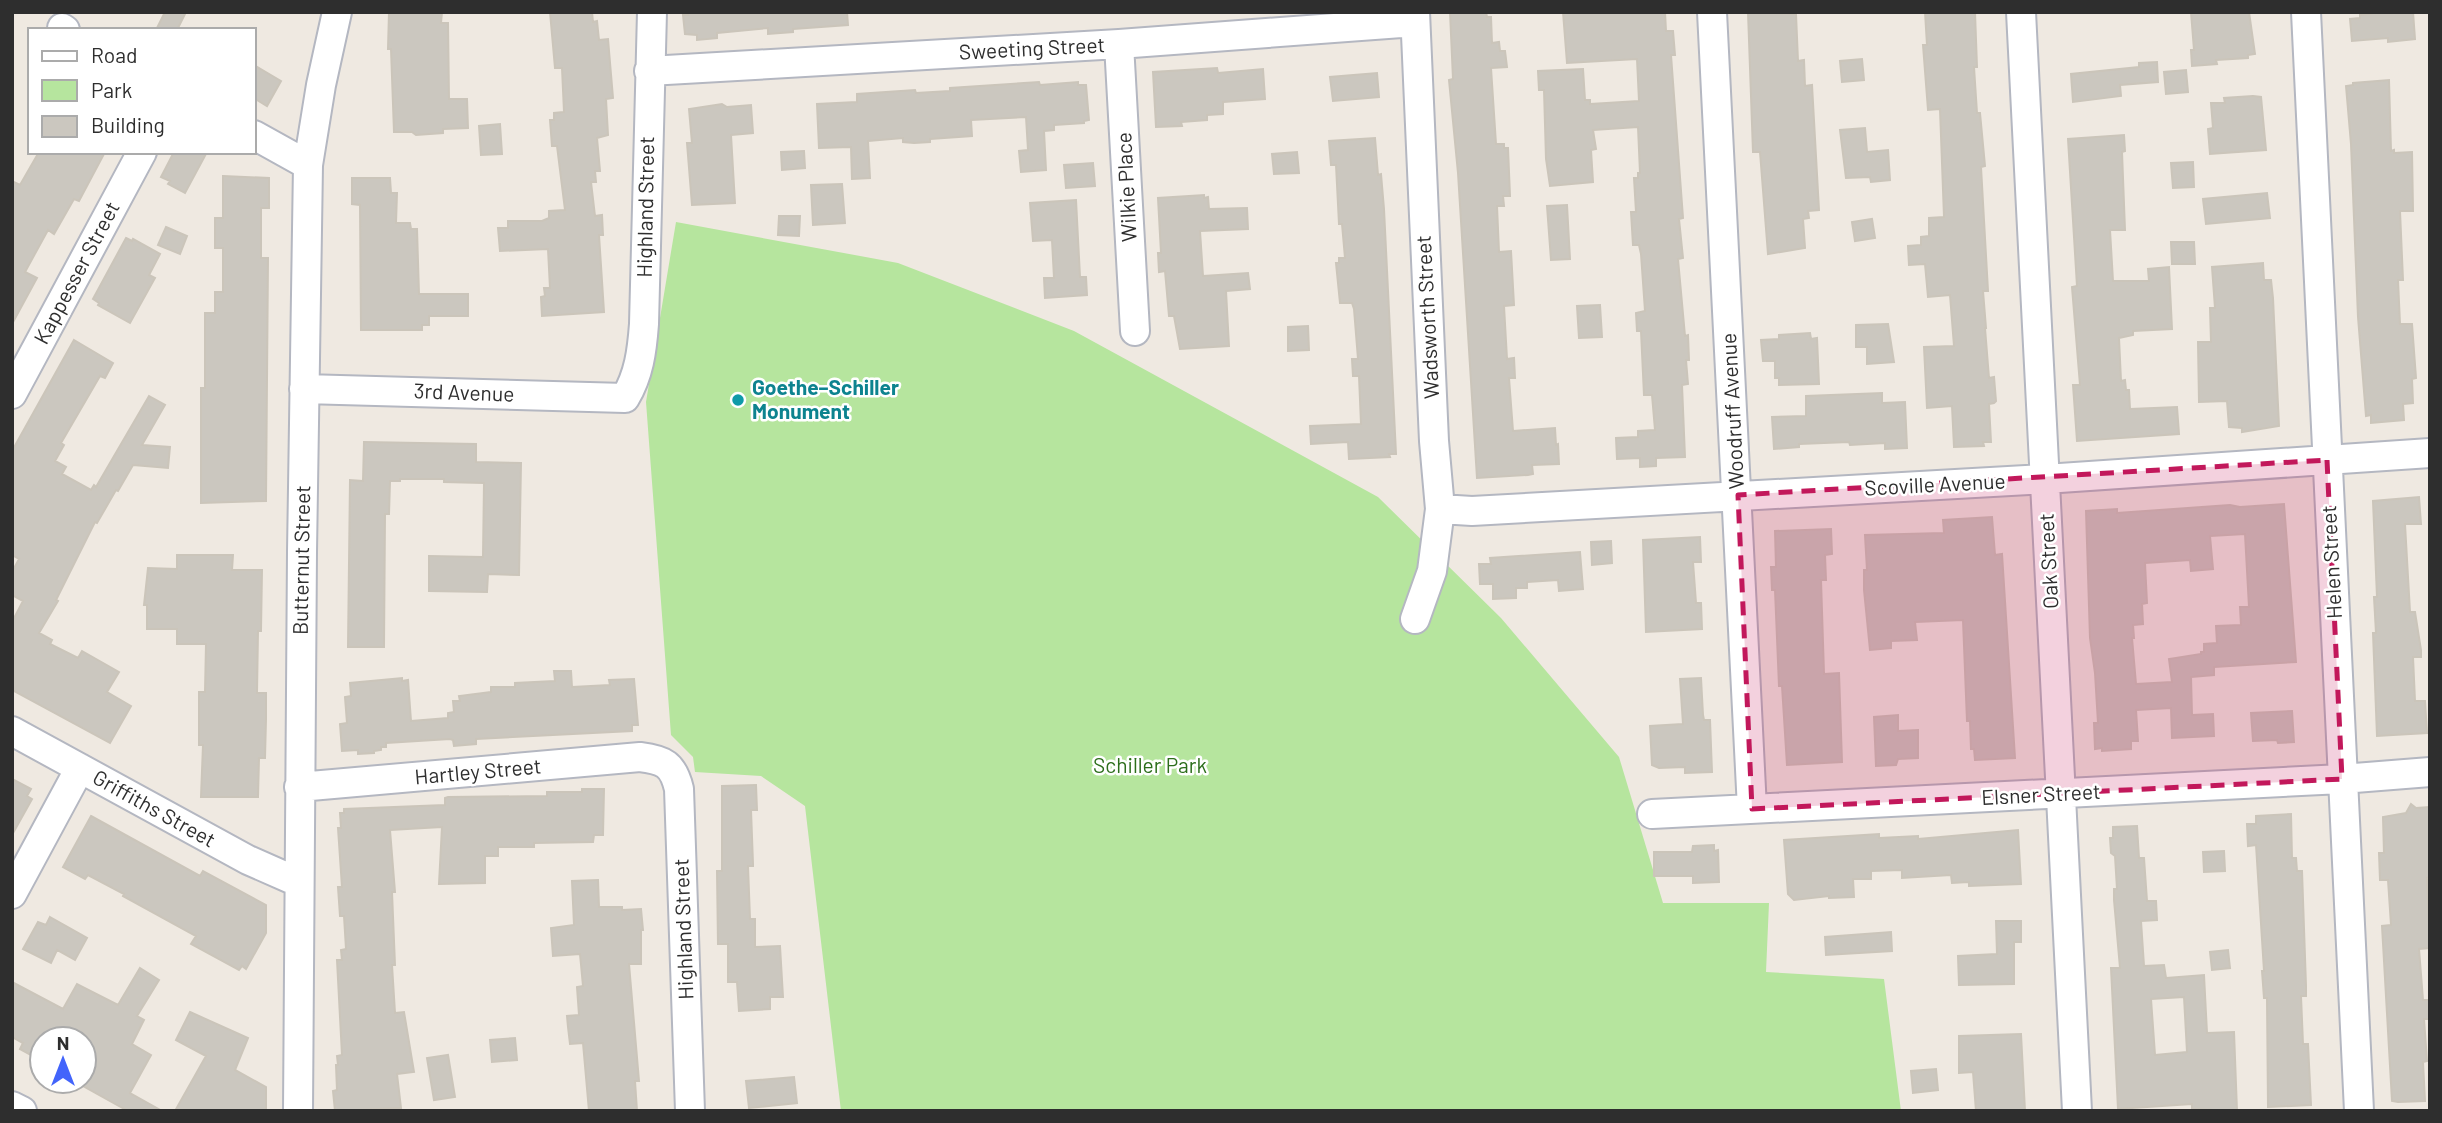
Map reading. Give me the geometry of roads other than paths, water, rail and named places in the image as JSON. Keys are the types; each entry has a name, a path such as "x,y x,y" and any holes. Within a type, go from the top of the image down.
{"street":[{"name":"Butternut Street","path":"298,1111 299,787 308,165 321,85 337,12"},
{"name":"Highland Street","path":"625,398 635,382 642,352 644,324 652,12"},
{"name":"Woodruff Avenue","path":"1712,12 1752,809"},
{"name":"Oak Street","path":"2021,12 2077,1111"},
{"name":"Helen Street","path":"2306,12 2359,1111"},
{"name":"Sweeting Street","path":"649,71 1119,44 1415,17"},
{"name":"Wadsworth Street","path":"1415,17 1433,427 1440,509 1432,571 1415,619"},
{"name":"Wilkie Place","path":"1119,44 1135,331"},
{"path":"256,136 308,165"},
{"name":"Kappesser Street","path":"12,394 141,154"},
{"name":"3rd Avenue","path":"304,389 625,398"},
{"name":"Scoville Avenue","path":"1440,509 1472,511 2045,479 2430,453"},
{"name":"Griffiths Street","path":"12,732 248,860 298,882"},
{"name":"Hartley Street","path":"299,787 640,757 656,759"},
{"name":"Highland Street","path":"656,759 664,762 676,773 679,789 690,1111"},
{"path":"12,894 79,768"},
{"name":"Elsner Street","path":"1652,814 2342,779 2430,772"},
{"path":"12,1106 22,1111"}],"place":[{"name":"Goethe–Schiller Monument","path":"738,400"}],"park label":[{"name":"Schiller Park","path":"1150,766"}]}
